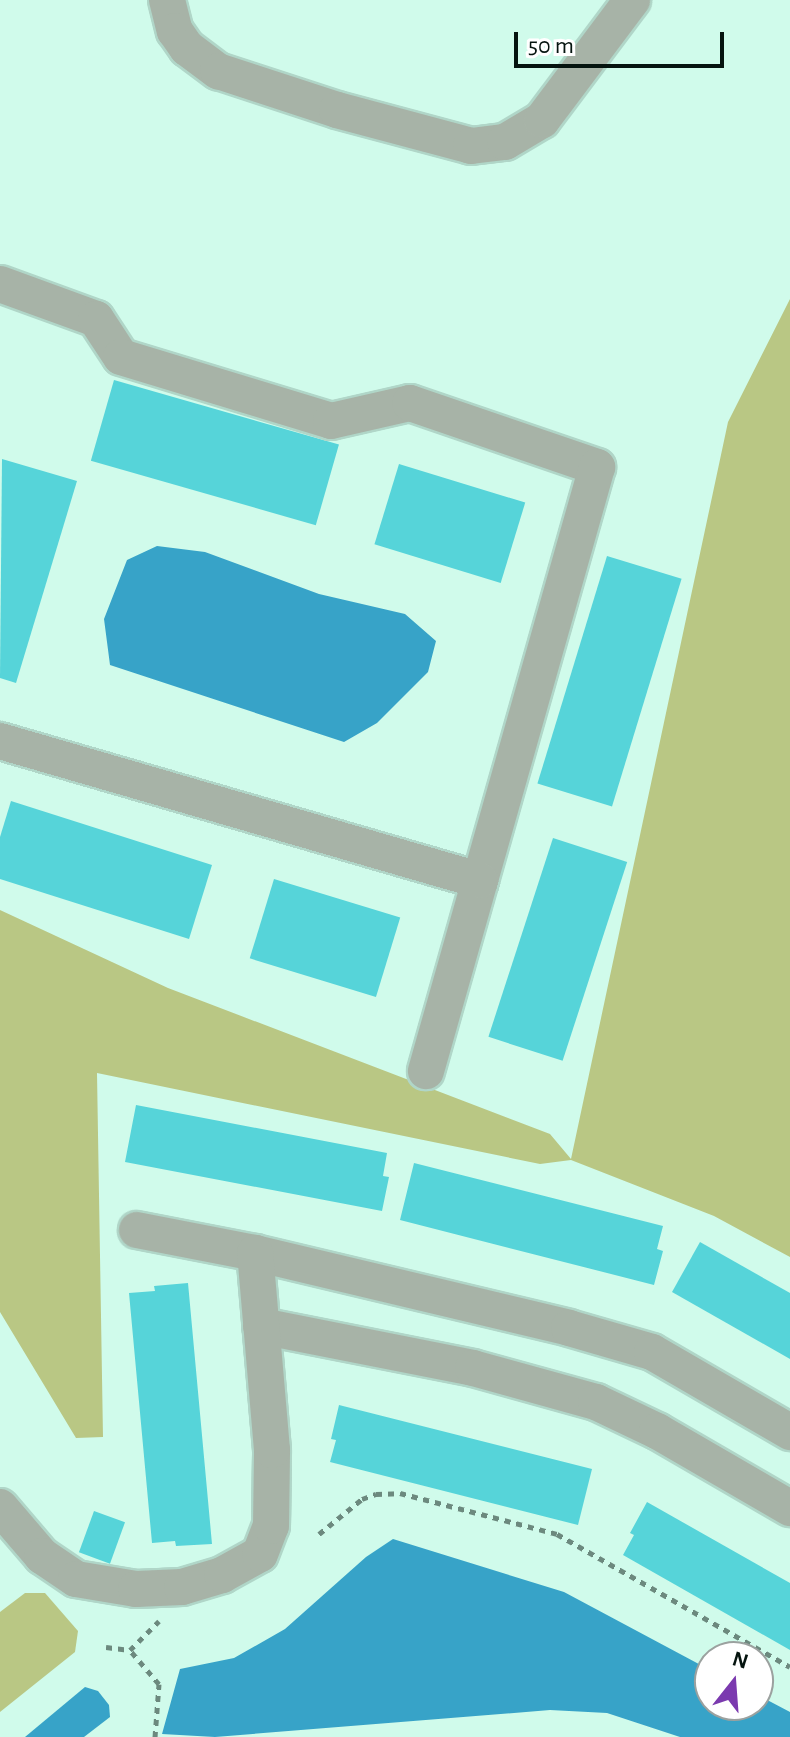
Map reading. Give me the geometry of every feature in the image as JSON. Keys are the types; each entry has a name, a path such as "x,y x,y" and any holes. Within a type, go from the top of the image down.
{"street":[{"path":"167,0 175,31 200,60 218,71 337,110 446,142 471,146 505,142 529,131 548,114 632,0"},
{"path":"0,284 96,319 121,357 331,421 410,403 597,467 426,1071"},
{"path":"0,741 480,880"},
{"path":"137,1230 255,1253 569,1328 652,1352 790,1432"},
{"path":"0,1507 42,1556 76,1579 91,1582 136,1589 182,1587 222,1575 260,1554 271,1526 272,1450 255,1253"},
{"path":"261,1326 473,1368 596,1402 657,1431 790,1508"}],"path":[{"path":"319,1534 362,1499 376,1494 400,1493 557,1534 790,1667"},
{"path":"130,1650 159,1621"},
{"path":"106,1647 130,1650 159,1684 155,1737"}],"green space":[{"path":"790,299 790,1257 714,1216 571,1160 540,1164 97,1073 103,1437 76,1438 0,1312 0,910 168,988 550,1134 571,1159 728,422"},
{"path":"25,1593 45,1593 78,1631 75,1652 0,1712 0,1612"}],"water":[{"path":"157,546 205,552 319,594 405,614 436,641 428,672 377,723 344,742 110,665 104,619 127,560"},
{"path":"393,1539 564,1592 694,1661 694,1721 774,1721 774,1704 790,1712 790,1737 680,1737 607,1713 550,1710 215,1737 162,1734 180,1669 234,1658 285,1629 366,1557"},
{"path":"85,1687 98,1691 109,1705 110,1717 84,1737 25,1737"}],"building":[{"path":"114,380 339,444 316,525 91,461"},
{"path":"2,459 77,481 16,683 0,678"},
{"path":"399,464 525,503 501,583 374,544"},
{"path":"607,556 682,579 612,806 537,784"},
{"path":"11,801 212,865 189,939 0,879 0,837"},
{"path":"553,838 627,862 563,1061 488,1037"},
{"path":"274,879 400,918 376,997 250,958"},
{"path":"136,1105 387,1153 383,1176 389,1177 382,1211 125,1162"},
{"path":"414,1163 663,1226 657,1249 663,1251 654,1285 400,1220"},
{"path":"700,1242 790,1293 790,1359 672,1292"},
{"path":"188,1283 212,1544 176,1546 175,1541 152,1543 129,1293 155,1291 154,1286"},
{"path":"339,1405 592,1469 578,1525 330,1462 336,1440 331,1439"},
{"path":"647,1502 790,1583 790,1650 623,1555 634,1535 630,1533"},
{"path":"94,1511 125,1522 110,1564 79,1552"}]}
